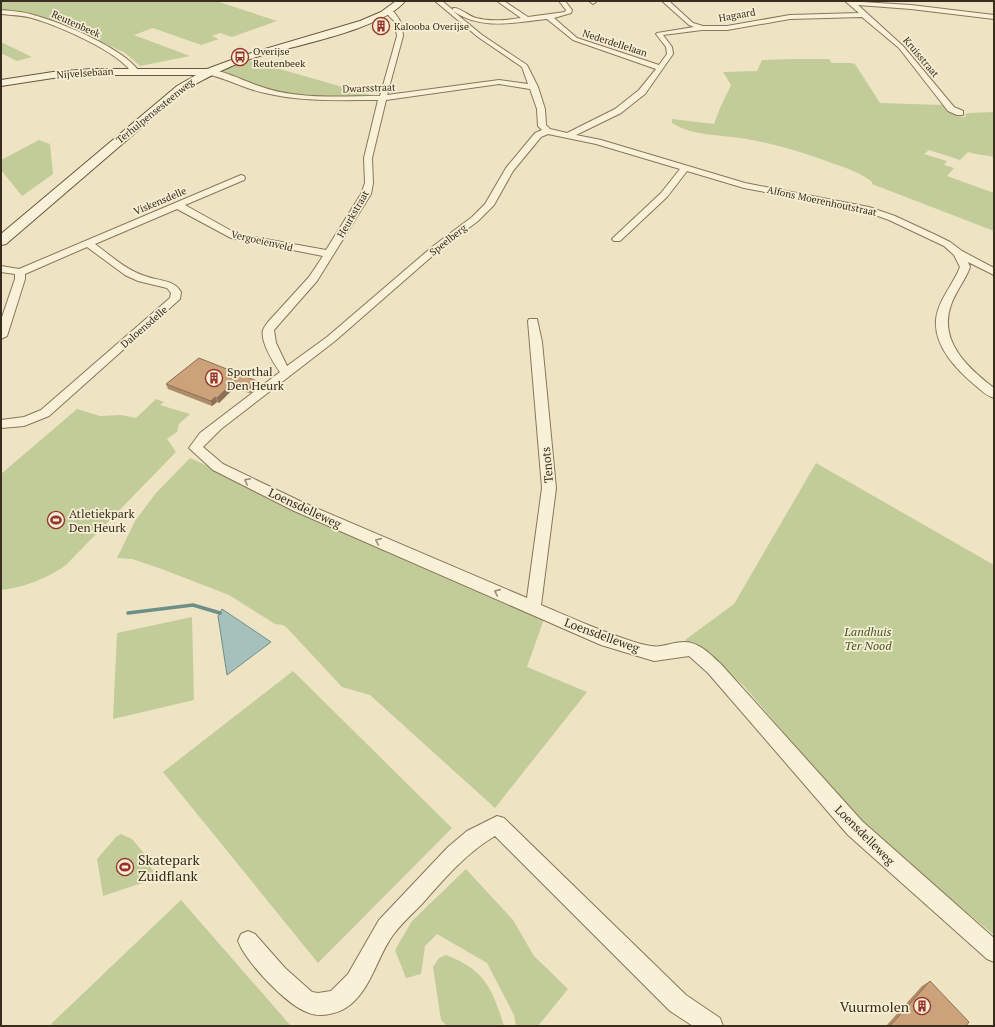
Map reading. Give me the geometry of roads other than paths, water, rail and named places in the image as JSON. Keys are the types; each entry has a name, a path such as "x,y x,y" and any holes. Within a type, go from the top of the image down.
{"main road":[{"name":"Terhulpensesteenweg","path":"1,241 181,88 203,75 249,57 360,25 388,12 401,1"},
{"name":"Nijvelsebaan","path":"1,83 71,73 135,71 203,75"}],"street":[{"path":"438,1 454,12 480,36 521,62 528,70 542,109 542,126 547,131"},
{"path":"500,1 527,19"},
{"path":"507,6 516,4 512,1"},
{"path":"454,12 493,23 563,14 570,11 562,1"},
{"path":"665,1 692,24 702,28"},
{"path":"450,2 454,12"},
{"path":"850,2 864,15"},
{"path":"850,2 911,7 994,18"},
{"name":"Reutenbeek","path":"1,12 23,14 42,20 118,54 132,65 135,71"},
{"name":"Heurkstraat","path":"286,373 280,365 268,336 268,329 307,287 350,221 368,190 368,158 373,132 400,36 400,29 396,17 388,12"},
{"name":"Hagaard","path":"567,136 618,111 642,92 668,57 670,50 667,43 659,34 702,28 727,28 790,17 864,15"},
{"name":"Kruisstraat","path":"864,15 901,47 950,109 960,113"},
{"name":"Nederdellelaan","path":"548,16 574,40 660,68"},
{"name":"Dwarsstraat","path":"203,75 214,72 250,87 279,94 322,98 383,98 505,82 534,86"},
{"name":"Alfons Moerenhoutstraat","path":"547,131 598,142 744,185 866,210 892,218 947,244 958,253 994,272"},
{"name":"Speelberg","path":"195,448 205,436 330,340 435,250 475,219 489,205 509,170 538,135 547,131"},
{"path":"617,239 664,195 685,168"},
{"name":"Viskensdelle","path":"87,244 241,178"},
{"name":"Vergoeienveld","path":"177,205 234,236 329,254"},
{"path":"1,269 20,272 87,244"},
{"name":"Daloensdelle","path":"1,424 26,422 45,412 175,299 177,294 175,289 171,286 129,273 87,244"},
{"path":"958,253 963,260 965,267 944,308 941,319 943,335 951,352 959,363 972,377 994,394"},
{"path":"1,336 20,279 20,272"},
{"name":"Tenots","path":"533,321 549,488 533,608"},
{"name":"Loensdelleweg","path":"195,448 201,451 218,467 297,506 607,640 654,654 667,654 685,648 691,649 714,668 854,828 994,952"},
{"path":"248,941 255,952 309,1002 318,1005 329,1003 342,997 356,980 386,927 455,854 474,838 497,825 678,1003 712,1026"}],"water":[{"path":"222,609 271,642 227,675 218,616"}],"waterway":[{"path":"128,613 193,605 220,613"}],"place":[{"name":"Kalooba Overijse","path":"381,26"},
{"name":"Overijse Reutenbeek","path":"240,57"},
{"name":"Sporthal Den Heurk","path":"214,378"},
{"name":"Atletiekpark Den Heurk","path":"56,520"},
{"name":"Skatepark Zuidflank","path":"125,867"},
{"name":"Vuurmolen","path":"922,1006"}],"park label":[{"name":"Landhuis Ter Nood","path":"868,638"}]}
